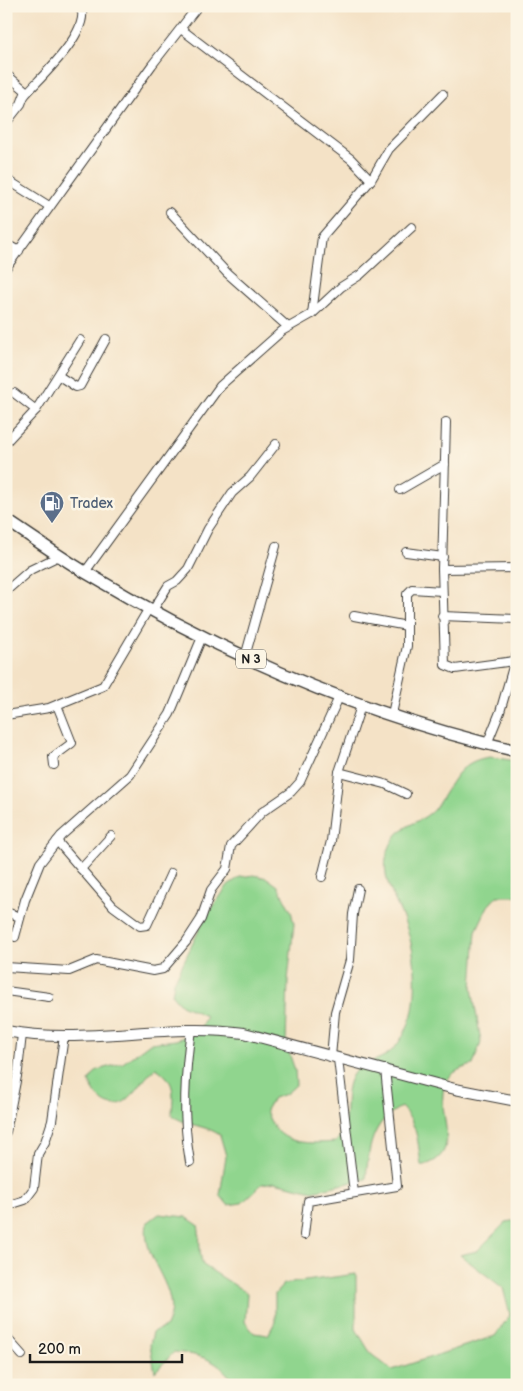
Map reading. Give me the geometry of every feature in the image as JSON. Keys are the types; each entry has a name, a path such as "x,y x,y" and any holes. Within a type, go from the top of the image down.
{"highway":[{"name":"N 3","path":"6,520 85,572 202,637 245,657 392,714 486,744 517,751"}],"main road":[{"path":"6,1031 22,1034 64,1036 191,1029 215,1029 244,1033 455,1089 517,1102"}],"street":[{"path":"6,124 25,96 66,49 79,29 83,20 82,11 76,6"},
{"path":"6,268 152,65 198,6"},
{"path":"181,30 351,159 371,180"},
{"path":"6,74 24,88 25,96"},
{"path":"312,314 322,237 371,180 390,149 443,94"},
{"path":"6,179 49,206"},
{"path":"170,212 227,273 288,327"},
{"path":"85,572 220,386 288,327 312,314 341,287 360,275 412,227"},
{"path":"6,244 19,251"},
{"path":"59,376 76,386 80,386 106,339"},
{"path":"6,442 36,410 80,340"},
{"path":"14,394 36,410"},
{"path":"446,422 442,557 442,616 445,665 455,669 514,661"},
{"path":"6,715 57,705 97,689 107,682 114,666 151,609 168,586 177,581 188,569 204,537 227,500 250,477 276,444"},
{"path":"400,490 445,464"},
{"path":"245,657 276,546"},
{"path":"406,552 442,557"},
{"path":"6,591 30,570 59,556"},
{"path":"442,570 517,568"},
{"path":"392,714 407,646 407,594 412,589 442,591"},
{"path":"354,616 408,626"},
{"path":"442,616 517,619"},
{"path":"15,937 36,872 57,841 98,801 130,776 170,714 202,637"},
{"path":"486,744 500,712 517,652"},
{"path":"6,967 69,971 96,960 153,971 162,969 186,942 201,918 211,890 227,869 231,846 262,812 291,792 300,782 340,695"},
{"path":"322,877 333,833 339,772 362,703"},
{"path":"54,765 53,757 72,743 57,705"},
{"path":"339,772 385,784 406,794"},
{"path":"81,869 111,836"},
{"path":"57,841 113,906 131,922 145,927 171,872"},
{"path":"354,1193 334,1058 335,1012 350,960 353,914 358,889"},
{"path":"6,912 20,917"},
{"path":"6,991 49,997"},
{"path":"190,1162 184,1112 185,1071 191,1029"},
{"path":"6,1132 18,1071 22,1034"},
{"path":"6,1206 25,1200 34,1188 38,1154 45,1142 52,1121 64,1036"},
{"path":"304,1235 308,1201 395,1187 397,1184 385,1069"},
{"path":"6,1337 22,1355"}],"green space":[{"path":"490,757 517,761 517,896 497,896 488,906 476,931 472,988 481,1042 473,1065 454,1073 445,1085 443,1100 446,1132 445,1146 438,1158 421,1166 414,1127 407,1113 401,1107 391,1113 377,1129 370,1147 366,1179 313,1191 274,1182 262,1184 242,1203 228,1205 220,1195 226,1156 220,1135 214,1131 184,1122 172,1115 171,1083 163,1073 156,1068 130,1097 117,1105 105,1103 100,1099 89,1081 97,1070 123,1063 150,1043 176,1040 199,1031 206,1016 181,1005 172,995 174,982 204,920 228,885 240,877 254,875 267,878 278,886 291,911 294,924 288,980 286,1044 295,1070 296,1085 286,1094 273,1098 266,1110 277,1130 293,1140 313,1143 336,1142 344,1125 347,1090 353,1074 360,1068 385,1056 398,1044 406,1031 413,1009 415,994 414,958 404,919 386,874 388,850 399,833 435,808 463,769 479,759"},
{"path":"159,1214 186,1217 198,1225 203,1265 247,1293 245,1322 254,1333 268,1335 275,1322 275,1294 284,1284 356,1274 356,1329 371,1354 392,1370 495,1336 510,1315 503,1288 460,1255 477,1251 506,1222 517,1220 517,1385 236,1385 217,1364 210,1360 174,1352 155,1372 150,1345 153,1332 166,1327 170,1313 170,1300 150,1251 147,1237 147,1223"}],"place":[{"name":"Tradex","path":"52,524"}]}
